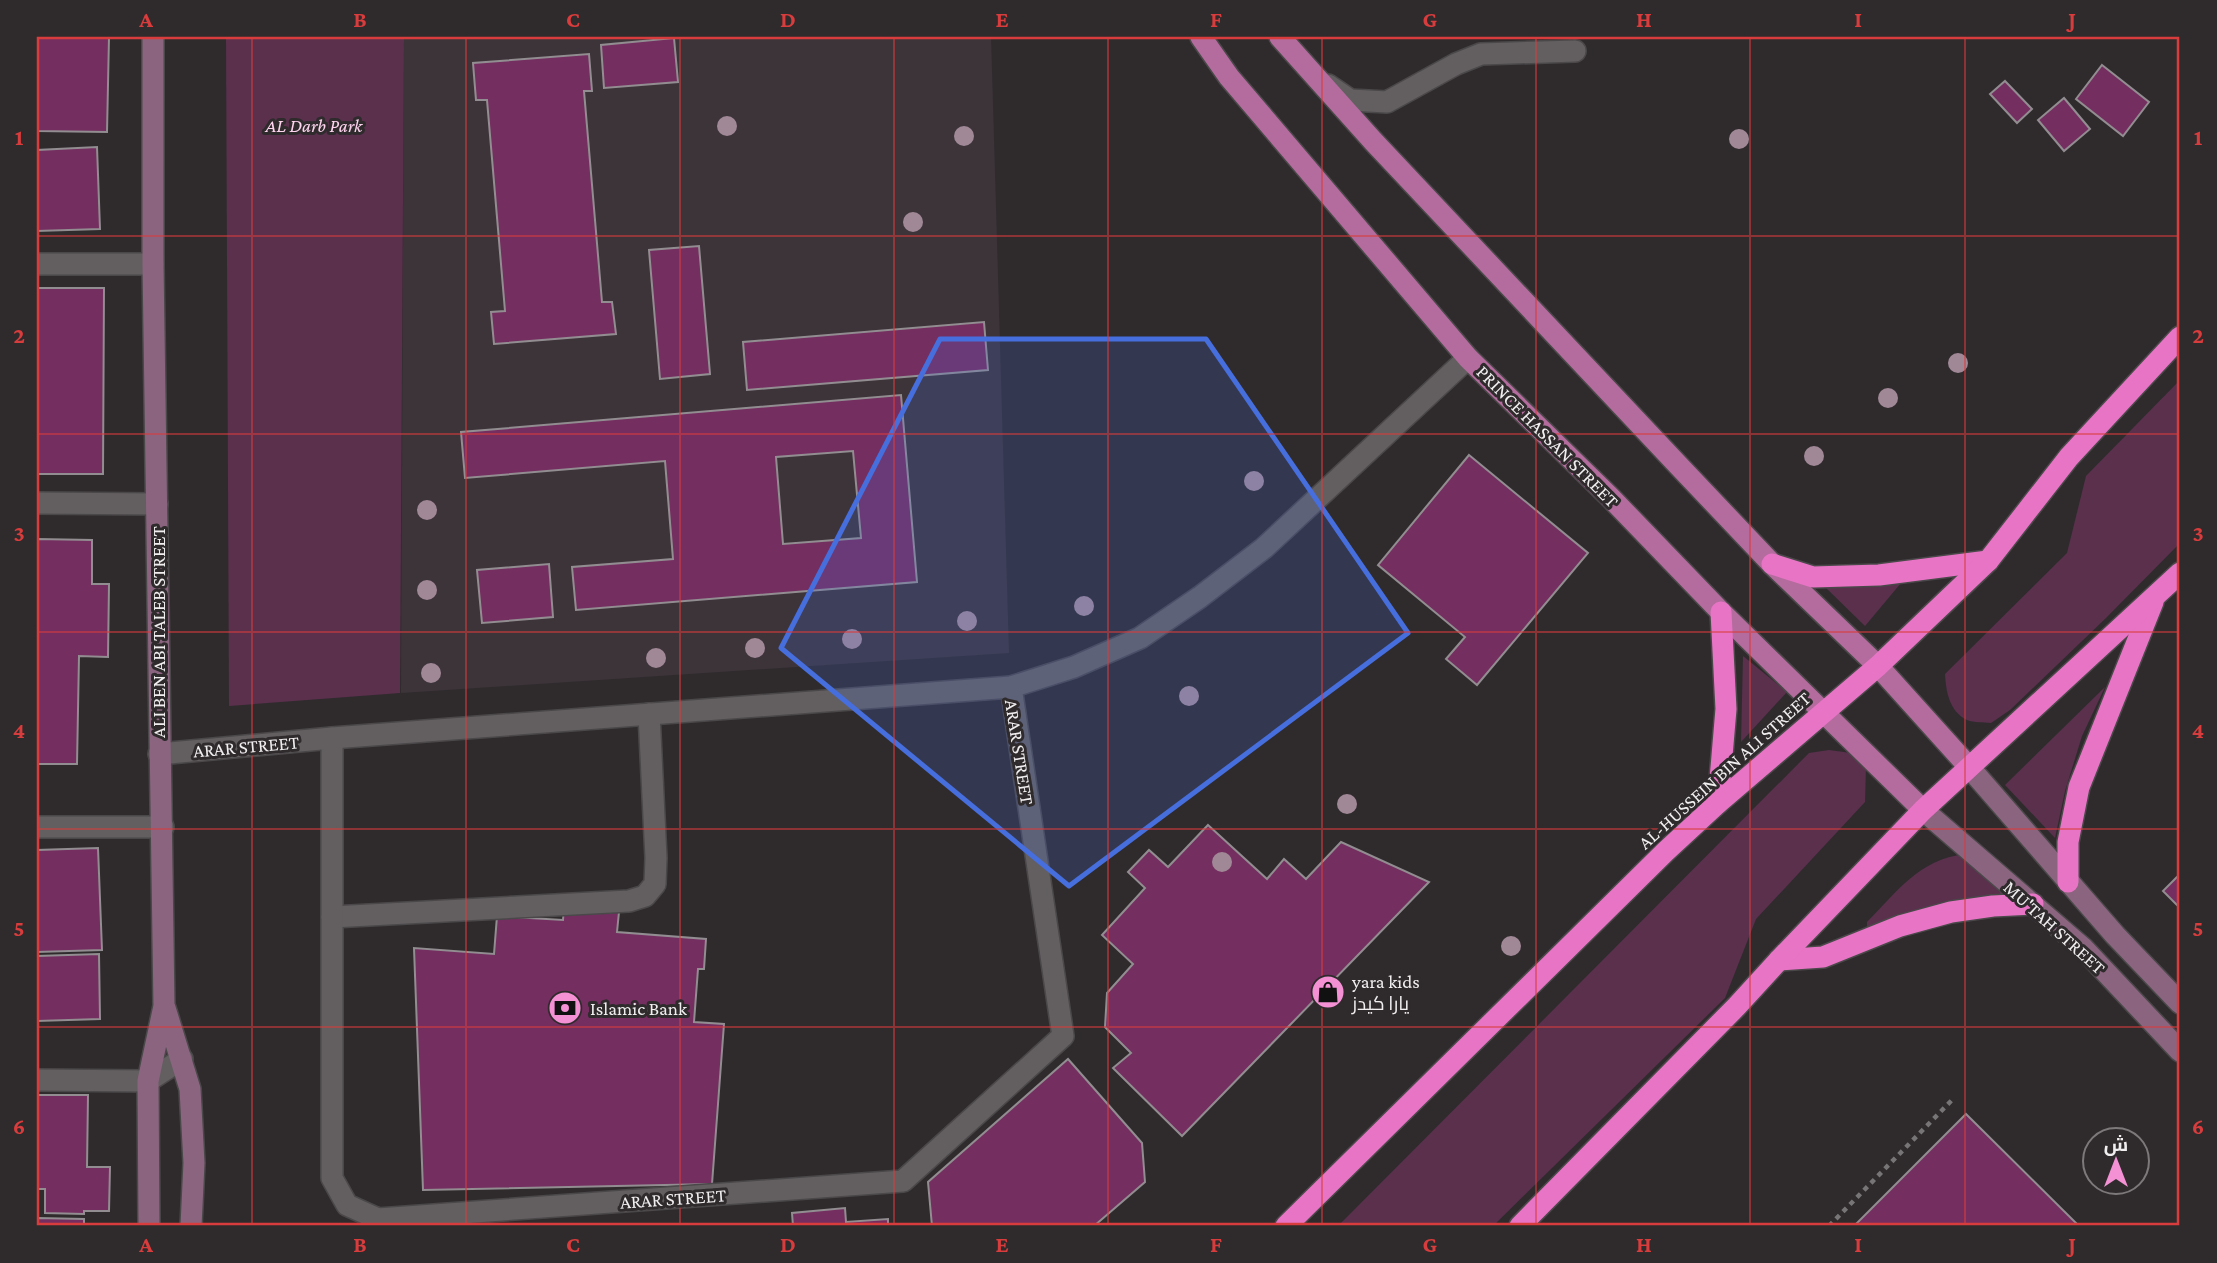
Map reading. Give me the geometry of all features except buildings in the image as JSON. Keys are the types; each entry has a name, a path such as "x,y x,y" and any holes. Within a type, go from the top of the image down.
{"highway":[{"name":"AL-HUSSEIN BIN ALI STREET","path":"1286,1226 1666,851 1878,666 1988,561 2070,457 2180,337"},
{"path":"1772,564 1813,576 1839,576 1879,575 1988,561"},
{"path":"1520,1226 1737,1006 1923,810 2180,573"},
{"path":"2068,882 2068,842 2079,787 2155,596"},
{"path":"1718,803 1726,709 1721,612"},
{"path":"1779,960 1824,957 1900,926 1951,912 2033,904"}],"main road":[{"name":"ALI BEN ABI TALEB STREET","path":"149,1226 148,1081 164,1006 153,264 153,37"},
{"name":"PRINCE HASSAN STREET","path":"1201,37 1229,77 1468,358 1923,810"},
{"path":"1280,37 1382,151 1772,564 1878,666 1969,767"},
{"name":"MU'TAH STREET","path":"1969,767 2115,935 2180,1003"},
{"name":"MU'TAH STREET","path":"1923,810 2083,948 2180,1051"},
{"path":"164,1006 190,1089 194,1163 191,1226"}],"street":[{"path":"1317,77 1350,100 1387,102 1456,64 1481,54 1575,51"},
{"path":"37,264 153,264"},
{"name":"ARAR STREET","path":"159,754 332,738 1011,687 1074,667 1140,638 1200,597 1264,548 1468,358"},
{"path":"37,503 157,504"},
{"name":"ARAR STREET","path":"332,738 332,1178 346,1205 378,1219 903,1181 1063,1036 1011,687"},
{"path":"332,918 629,901 645,896 655,884 656,858 649,714"},
{"path":"37,827 163,827"},
{"path":"37,1080 148,1081 182,1059"}],"path":[{"path":"1829,1226 1953,1099"}],"highlighted area":[{"path":"940,339 1206,339 1408,633 1069,886 781,648"}],"shaded area":[{"path":"404,37 991,37 1009,653 401,693"}],"green space":[{"name":"AL Darb Park","path":"226,37 404,37 400,693 229,706"},
{"path":"2180,380 2180,543 2010,710 1991,723 1970,721 1961,716 1952,706 1945,674 2067,553 2086,476"},
{"path":"1901,583 1865,626 1822,584"},
{"path":"1743,656 1787,692 1741,742"},
{"path":"2105,687 2082,736 2065,791 2055,838 2005,785"},
{"path":"1829,750 1851,753 1866,766 1865,802 1756,919 1725,998 1493,1226 1338,1226 1809,753"},
{"path":"1965,854 2020,895 1961,900 1867,931 1867,922 1910,879 1934,863"}],"place":[{"name":"yara kids يارا كيدز","path":"1328,992"},
{"name":"Islamic Bank","path":"565,1008"}]}
